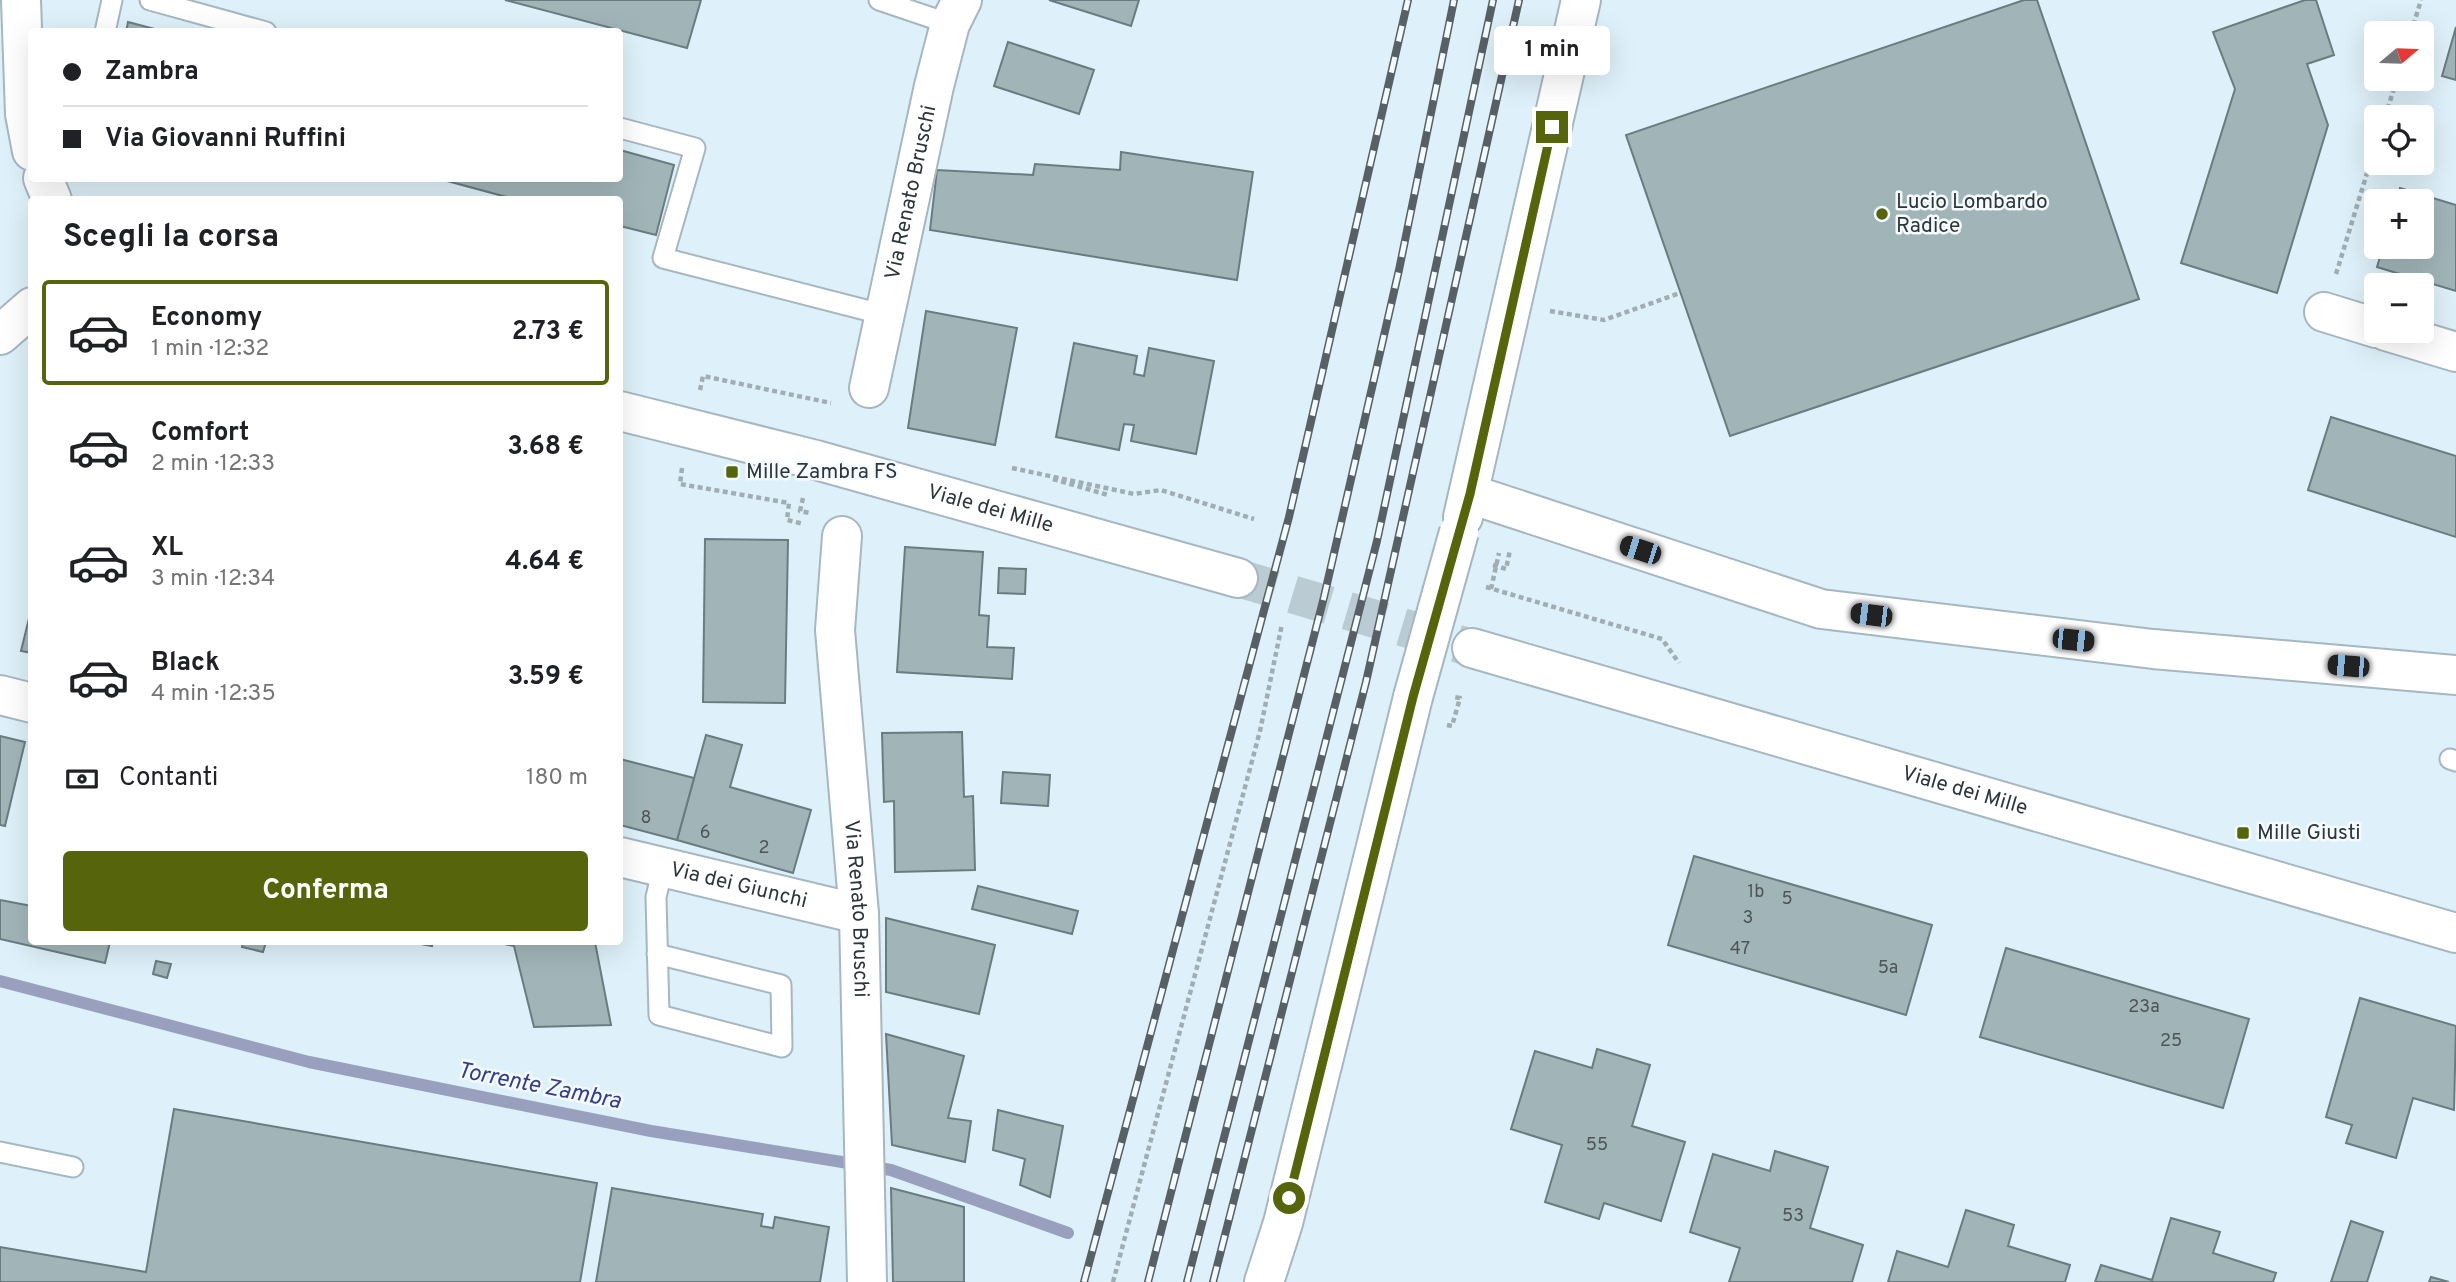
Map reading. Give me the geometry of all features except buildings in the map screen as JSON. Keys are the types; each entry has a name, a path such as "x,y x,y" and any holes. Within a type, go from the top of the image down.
{"street":[{"path":"0,5 3,0"},
{"path":"21,0 25,114 28,125"},
{"path":"1264,1282 1283,1223 1413,697 1470,494 1581,0"},
{"name":"Via Renato Bruschi","path":"869,387 956,12"},
{"path":"0,135 28,164"},
{"path":"0,336 28,311"},
{"path":"2324,312 2364,324"},
{"path":"0,336 28,327"},
{"path":"2426,343 2456,352"},
{"name":"Viale dei Mille","path":"623,412 816,460 1238,578"},
{"path":"1470,494 1821,609 2153,649 2456,675"},
{"name":"Via Renato Bruschi","path":"842,536 835,630 859,914 867,1282"},
{"name":"Viale dei Mille","path":"1472,648 2456,933"},
{"path":"0,695 28,702"},
{"name":"Via dei Giunchi","path":"623,858 859,914"}],"lane":[{"path":"106,28 112,0"},
{"path":"150,0 252,28"},
{"path":"879,0 956,12"},
{"path":"623,129 695,148 663,258 885,315"},
{"path":"657,954 781,985 782,1047 659,1015 657,954 656,897 663,869"},
{"path":"0,1152 73,1167"}],"path":[{"path":"2415,21 2421,0"},
{"path":"2324,312 2366,175"},
{"path":"1513,304 1604,320 1680,293"},
{"path":"699,394 703,376 864,410 869,387"},
{"path":"683,462 680,484 789,503 787,520 842,532 842,536"},
{"path":"1012,468 1134,494 1161,490 1254,519"},
{"path":"1491,589 1502,541"},
{"path":"1506,569 1512,543"},
{"path":"1478,585 1661,639 1679,663"},
{"path":"1113,1282 1260,731 1282,624"}],"waterway":[{"name":"Torrente Zambra","path":"0,981 309,1062 651,1131 891,1170 1068,1233"}],"tunnel":[{"path":"1238,578 1472,648"}],"railway":[{"path":"1084,1282 1289,517 1408,0"},
{"path":"1148,1282 1324,597 1399,270 1454,0"},
{"path":"1187,1282 1377,541 1493,0"},
{"path":"1213,1282 1366,682 1519,0"}],"place":[{"name":"Lucio Lombardo Radice","path":"1882,214"},
{"name":"Mille Zambra FS","path":"732,472"},
{"name":"Mille Giusti","path":"2243,833"}],"route":[{"path":"1289,1198 1413,697 1470,494 1552,127"}]}
